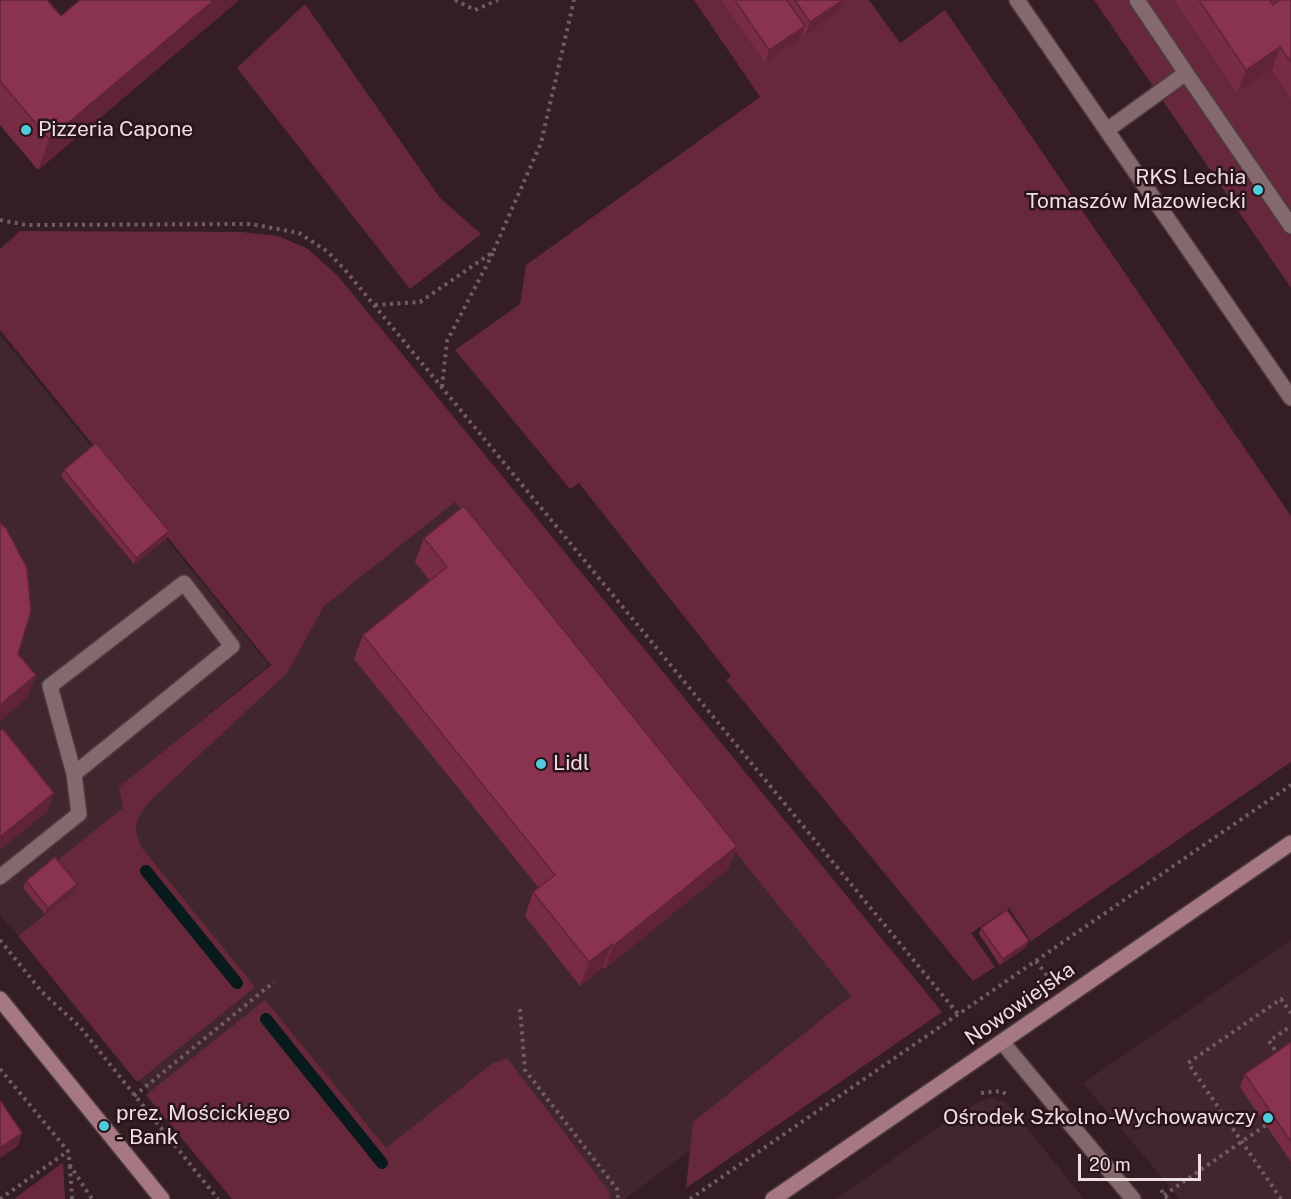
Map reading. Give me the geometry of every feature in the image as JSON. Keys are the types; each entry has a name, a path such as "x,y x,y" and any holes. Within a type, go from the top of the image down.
{"street":[{"path":"1017,0 1291,398"},
{"path":"1137,0 1291,226"},
{"path":"1107,130 1186,73"},
{"path":"0,877 79,814 75,774 50,686 184,583 232,646 75,774"},
{"name":"Nowowiejska","path":"773,1199 1291,843"},
{"path":"0,999 162,1199"},
{"path":"1002,1042 1133,1199"}],"path":[{"path":"455,0 475,10 498,0"},
{"path":"442,388 447,341 493,252 541,143 574,0"},
{"path":"0,220 26,225 251,224 299,233 328,252 958,1014"},
{"path":"374,306 420,302 493,252"},
{"path":"690,1199 1291,785"},
{"path":"0,940 42,992 80,1028 218,1199"},
{"path":"134,1096 274,982"},
{"path":"1281,1199 1188,1063 1281,999 1291,1012"},
{"path":"520,1009 525,1070 617,1189 618,1199"},
{"path":"1282,1059 1269,1041 1291,1026"},
{"path":"0,1069 68,1151 72,1199"},
{"path":"972,1098 981,1093 1001,1091 1009,1096"},
{"path":"1157,1186 1166,1197 1266,1125"},
{"path":"0,1199 68,1151"},
{"path":"70,1166 92,1199"},
{"path":"6,1199 8,1193"}],"shaded area":[{"path":"694,0 869,0 900,43 945,10 1291,516 1291,762 1031,941 1009,908 971,933 995,967 973,981 726,680 731,676 579,483 570,489 455,350 520,304 526,265 760,97"},
{"name":"RKS Lechia Tomaszów Mazowiecki","path":"1094,0 1291,0 1291,288"},
{"path":"305,4 440,198 481,234 410,289 237,68"},
{"path":"20,231 242,232 278,236 308,249 338,276 942,1012 686,1188 693,1122 851,996 455,502 324,606 287,673 148,803 140,815 136,830 142,848 255,987 137,1082 18,936 74,891 53,864 123,808 119,787 271,665 0,330 0,249"},
{"path":"269,249 902,991 625,1199 236,1199 22,937 74,890 18,936 0,915 0,335 269,665 120,787 120,790 283,674"},
{"path":"1291,940 1291,1199 1180,1199 1083,1083"},
{"path":"265,1000 386,1148 493,1063 507,1058 609,1191 610,1199 232,1199 146,1095"},
{"path":"990,1098 1007,1103 1084,1199 836,1199 943,1124 975,1104"},
{"path":"63,1163 65,1199 14,1199 57,1167"}],"building":[{"path":"0,0 47,0 61,16 80,0 214,0 49,139 0,81"},
{"path":"735,0 787,0 805,26 769,50"},
{"path":"795,0 843,0 810,22"},
{"path":"1199,0 1270,0 1273,5 1280,0 1291,0 1291,62 1280,47 1246,70"},
{"path":"96,443 169,531 136,558 64,470"},
{"name":"Lidl","path":"464,506 737,846 613,946 612,944 589,962 533,892 555,875 363,635 447,567 424,538"},
{"path":"0,523 6,528 27,568 31,611 18,654 36,675 0,705"},
{"path":"3,729 54,793 0,837 0,731"},
{"path":"55,857 77,884 48,908 26,881"},
{"path":"1007,910 1029,941 1003,959 981,928"},
{"path":"1291,1042 1291,1142 1245,1074"},
{"path":"0,1100 22,1133 0,1148"}],"waterway":[{"path":"146,871 237,983"},
{"path":"266,1019 382,1163"}],"place":[{"name":"Pizzeria Capone","path":"26,130"},
{"name":"RKS Lechia Tomaszów Mazowiecki","path":"1258,190"},
{"name":"Lidl","path":"541,764"},
{"name":"Ośrodek Szkolno-Wychowawczy","path":"1268,1118"},
{"name":"prez. Mościckiego - Bank","path":"104,1126"}]}
